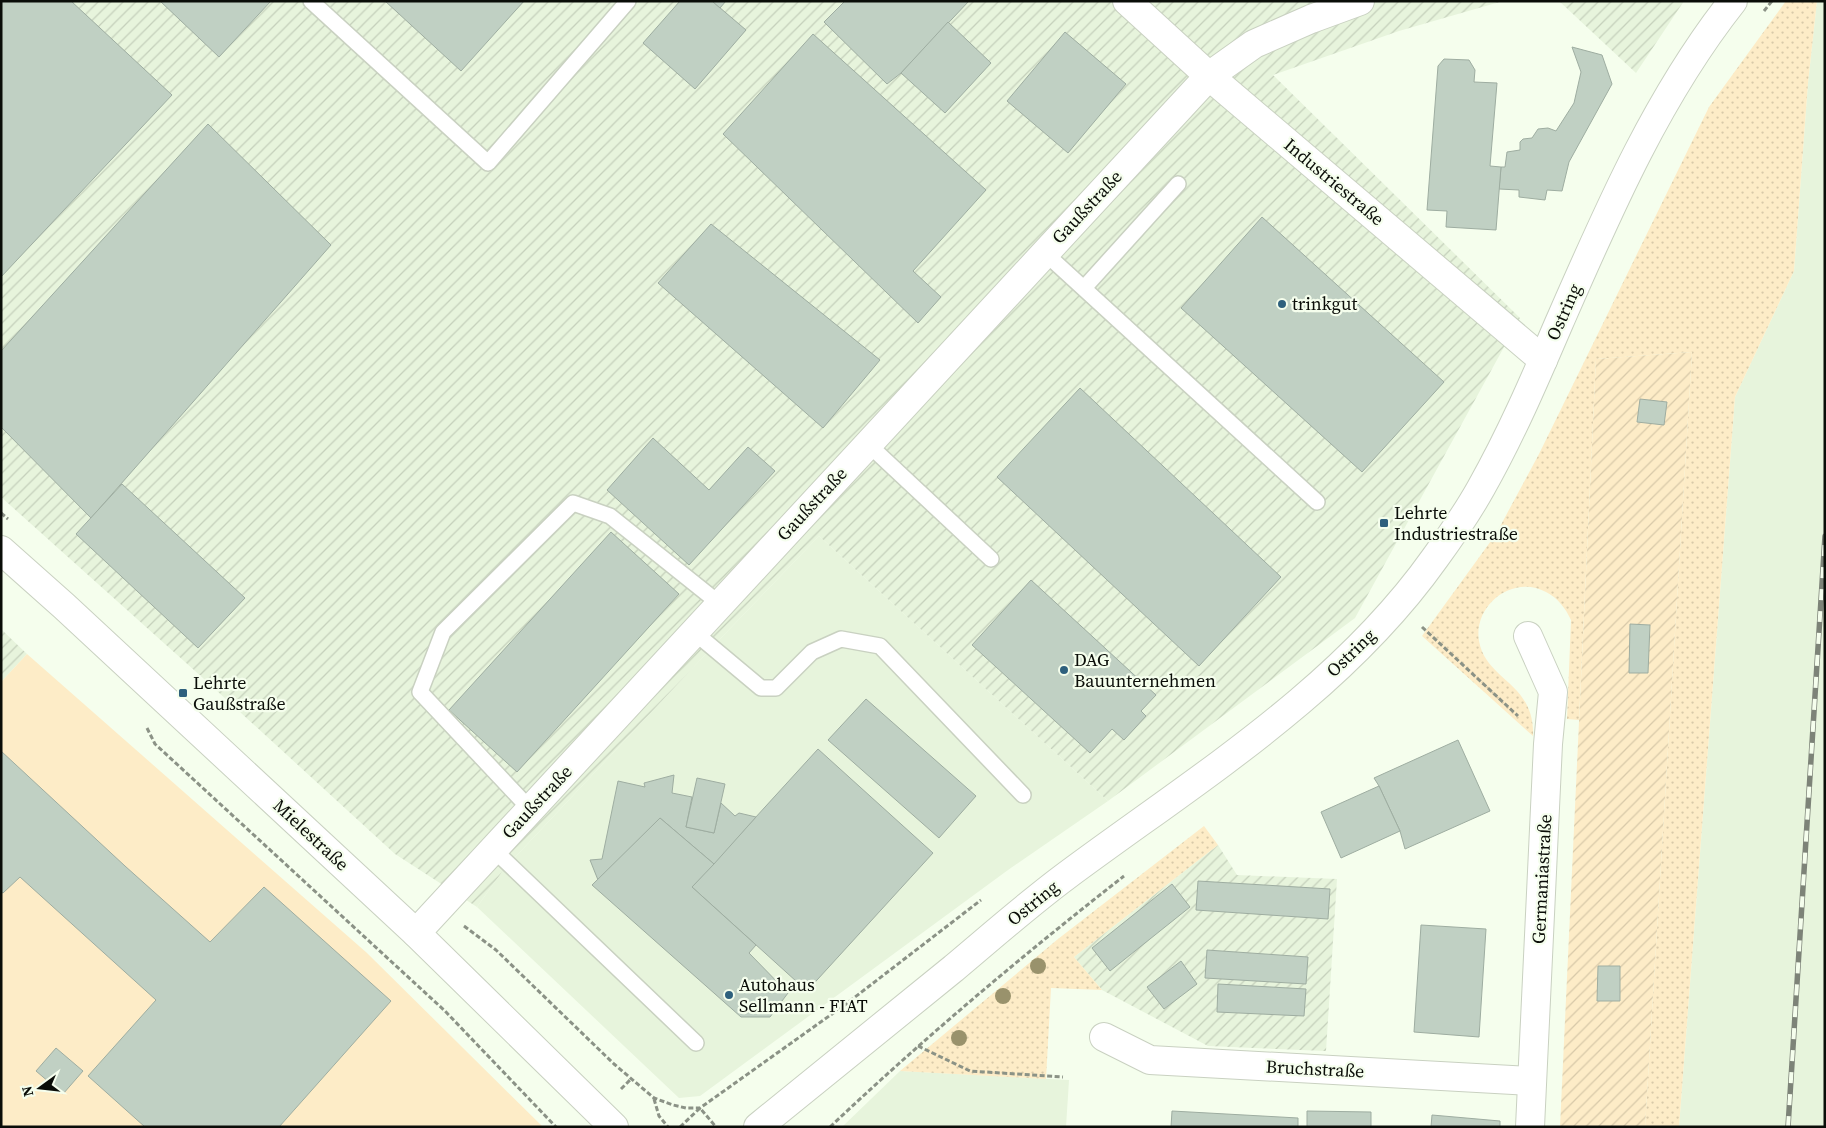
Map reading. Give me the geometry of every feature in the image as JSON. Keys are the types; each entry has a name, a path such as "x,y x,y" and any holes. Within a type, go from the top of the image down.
{"street":[{"name":"Industriestraße","path":"1127,1 1209,76 1543,360"},
{"name":"Gaußstraße","path":"416,933 1209,76 1254,44 1311,19 1360,1"},
{"name":"Ostring","path":"758,1127 1063,878 1233,755 1298,702 1351,654 1398,606 1431,564 1480,490 1524,404 1597,237 1644,141 1679,79 1734,1"},
{"name":"Mielestraße","path":"1,550 416,933 614,1127"},
{"name":"Germaniastraße","path":"1528,636 1553,692 1548,744 1530,1127"},
{"name":"Bruchstraße","path":"1104,1037 1150,1060 1532,1081"}],"lane":[{"path":"311,1 488,163 628,1"},
{"path":"1084,288 1178,184"},
{"path":"1045,253 1317,502"},
{"path":"868,444 991,559"},
{"path":"530,809 420,692 443,632 573,503 610,516 720,604"},
{"path":"694,632 761,688 776,688 812,652 841,639 880,646 1023,795"},
{"path":"493,849 696,1043"}],"path":[{"path":"1418,624 1548,744"},
{"path":"143,721 156,744 446,1011 556,1127"},
{"path":"680,1127 700,1108 846,1004 982,900"},
{"path":"918,1046 970,1071 1063,1077"},
{"path":"668,1127 659,1116 654,1098 686,1108 700,1108 716,1127"}],"shaded area":[{"path":"1,1 1503,1 1399,31 1273,75 1520,318 1355,618 1108,801 819,536 504,869 477,907 395,854 1,497"},
{"path":"1559,1 1684,1 1636,73"},
{"path":"1786,1 1817,1 1808,83 1794,271 1735,397 1679,1127 1645,1127 1692,352 1596,359 1579,720 1567,719 1571,620 1561,604 1546,592 1533,587 1509,590 1498,596 1489,605 1482,616 1479,628 1479,641 1483,654 1491,665 1519,693 1526,704 1532,718 1533,736 1422,636 1496,534 1539,454 1709,107"},
{"path":"1817,1 1825,1 1825,1127 1679,1127 1735,397 1794,271 1808,83"},
{"path":"1692,352 1645,1127 1560,1127 1596,359"},
{"path":"819,536 1108,801 1008,870 700,1096 679,1098 477,907 504,869"},
{"path":"1,629 27,654 1,682"},
{"path":"27,654 367,953 543,1127 1,1127 1,682"},
{"path":"1204,826 1218,845 1074,957 1102,990 1051,988 1046,1079 900,1071 1058,939"},
{"path":"1218,845 1237,875 1337,879 1326,1051 1208,1046 1102,990 1074,957"},
{"path":"900,1071 1069,1080 1066,1127 842,1127"}],"building":[{"path":"1,1 71,1 172,95 1,277"},
{"path":"160,1 271,1 219,57"},
{"path":"385,1 524,1 461,71"},
{"path":"680,1 712,1 746,30 695,89 643,43"},
{"path":"712,1 726,1 720,8"},
{"path":"845,1 969,1 901,73 887,84 824,22"},
{"path":"948,22 991,63 945,113 901,73"},
{"path":"1065,32 1126,84 1068,153 1007,101"},
{"path":"813,34 986,190 913,271 941,297 918,323 723,134"},
{"path":"1572,47 1602,55 1612,84 1569,162 1562,191 1547,190 1545,200 1519,197 1519,190 1499,189 1501,167 1505,167 1507,152 1520,150 1520,142 1523,139 1532,138 1538,129 1548,128 1556,131 1574,103 1581,72"},
{"path":"1444,59 1469,60 1475,70 1474,82 1497,83 1490,166 1501,167 1496,230 1446,227 1447,211 1427,210 1438,66"},
{"path":"208,124 331,245 91,518 1,427 1,351"},
{"path":"1262,217 1444,382 1362,472 1181,308"},
{"path":"711,224 880,360 823,428 658,283"},
{"path":"1080,388 1281,577 1199,666 997,477"},
{"path":"1640,399 1667,402 1664,425 1637,422"},
{"path":"653,438 709,490 748,447 775,471 689,565 607,490"},
{"path":"122,484 245,598 198,648 76,534"},
{"path":"611,532 679,594 517,772 449,710"},
{"name":"DAG Bauunternehmen","path":"1031,580 1156,695 1141,711 1146,716 1124,740 1112,729 1090,753 972,645"},
{"path":"1630,624 1650,625 1648,673 1629,673"},
{"path":"866,699 976,796 939,838 828,740"},
{"path":"1458,740 1490,811 1405,849 1400,831 1374,778"},
{"path":"818,749 933,853 807,991 692,887"},
{"path":"1,751 210,942 264,887 391,1001 279,1127 145,1127 88,1076 156,1000 20,877 3,893 1,892"},
{"path":"674,775 672,793 692,797 686,827 714,833 721,803 735,816 739,813 756,817 714,864 660,818 598,880 590,860 602,859 618,781 645,787 644,783"},
{"path":"697,778 725,784 714,833 686,827"},
{"path":"1379,786 1400,831 1341,858 1321,812"},
{"path":"660,818 714,864 692,887 756,945 749,953 788,993 770,1017 741,1017 592,885"},
{"path":"1198,881 1330,889 1328,919 1196,910"},
{"path":"1172,884 1190,907 1110,971 1092,948"},
{"path":"1421,925 1486,929 1479,1037 1414,1032"},
{"path":"1207,950 1308,957 1306,984 1205,978"},
{"path":"1181,961 1197,984 1164,1009 1147,987"},
{"path":"1598,966 1620,966 1620,1001 1597,1001"},
{"path":"1218,984 1306,989 1304,1016 1217,1012"},
{"path":"56,1048 83,1071 63,1094 36,1071"},
{"path":"1172,1111 1298,1118 1298,1127 1171,1127"},
{"path":"1307,1111 1371,1112 1371,1127 1307,1127"},
{"path":"1432,1115 1500,1121 1500,1127 1431,1127"}],"railway":[{"path":"1788,1127 1825,536"}],"place":[{"name":"trinkgut","path":"1282,304"},
{"name":"Lehrte Industriestraße","path":"1384,523"},
{"name":"DAG Bauunternehmen","path":"1064,670"},
{"name":"Lehrte Gaußstraße","path":"183,693"},
{"name":"Autohaus Sellmann - FIAT","path":"729,995"}]}
